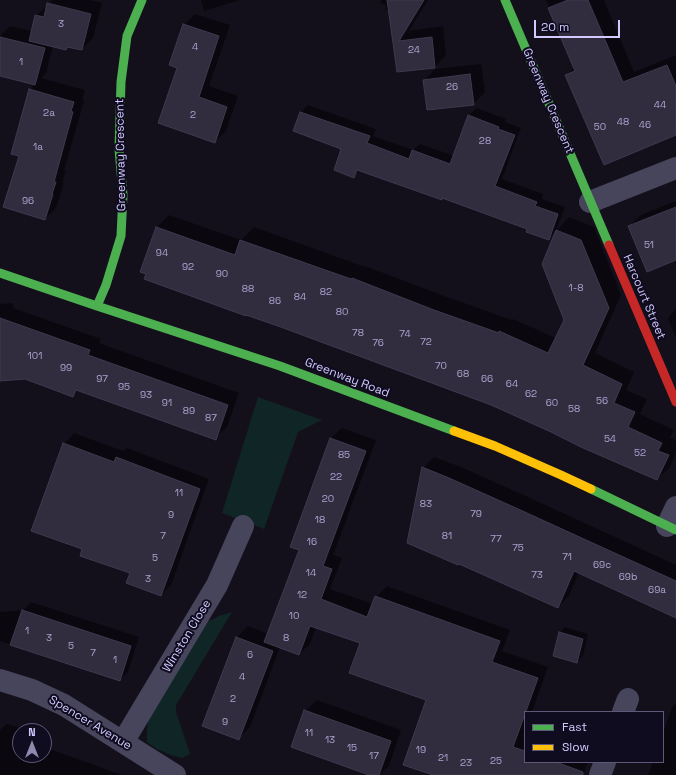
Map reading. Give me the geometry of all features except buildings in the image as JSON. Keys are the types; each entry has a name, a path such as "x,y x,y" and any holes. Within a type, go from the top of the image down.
{"street":[{"name":"Greenway Crescent","path":"505,0 590,202"},
{"name":"Greenway Crescent","path":"97,306 106,285 121,236 123,195 119,149 121,82 127,36 139,1"},
{"path":"590,202 676,168"},
{"name":"Harcourt Street","path":"590,202 676,402"},
{"name":"Greenway Road","path":"0,272 97,306 280,366 495,446 673,521"},
{"name":"Winston Close","path":"123,742 217,585 243,526"},
{"name":"Spencer Avenue","path":"0,680 32,690 64,704 175,775"},
{"path":"600,775 605,763"}],"green space":[{"path":"258,397 322,420 298,432 264,529 222,513"},
{"path":"232,612 176,705 176,712 190,754 182,758 157,749 147,742 148,720 203,627 209,621"}],"traffic: fast":[{"path":"97,306 106,285 121,236 123,195 119,149 121,82 127,36 142,0"},
{"path":"505,0 609,245"},
{"path":"0,273 280,366 454,431"},
{"path":"591,489 676,530"}],"traffic: slow":[{"path":"454,431 495,446 591,489"}],"traffic: jam":[{"path":"609,245 676,402"}]}
